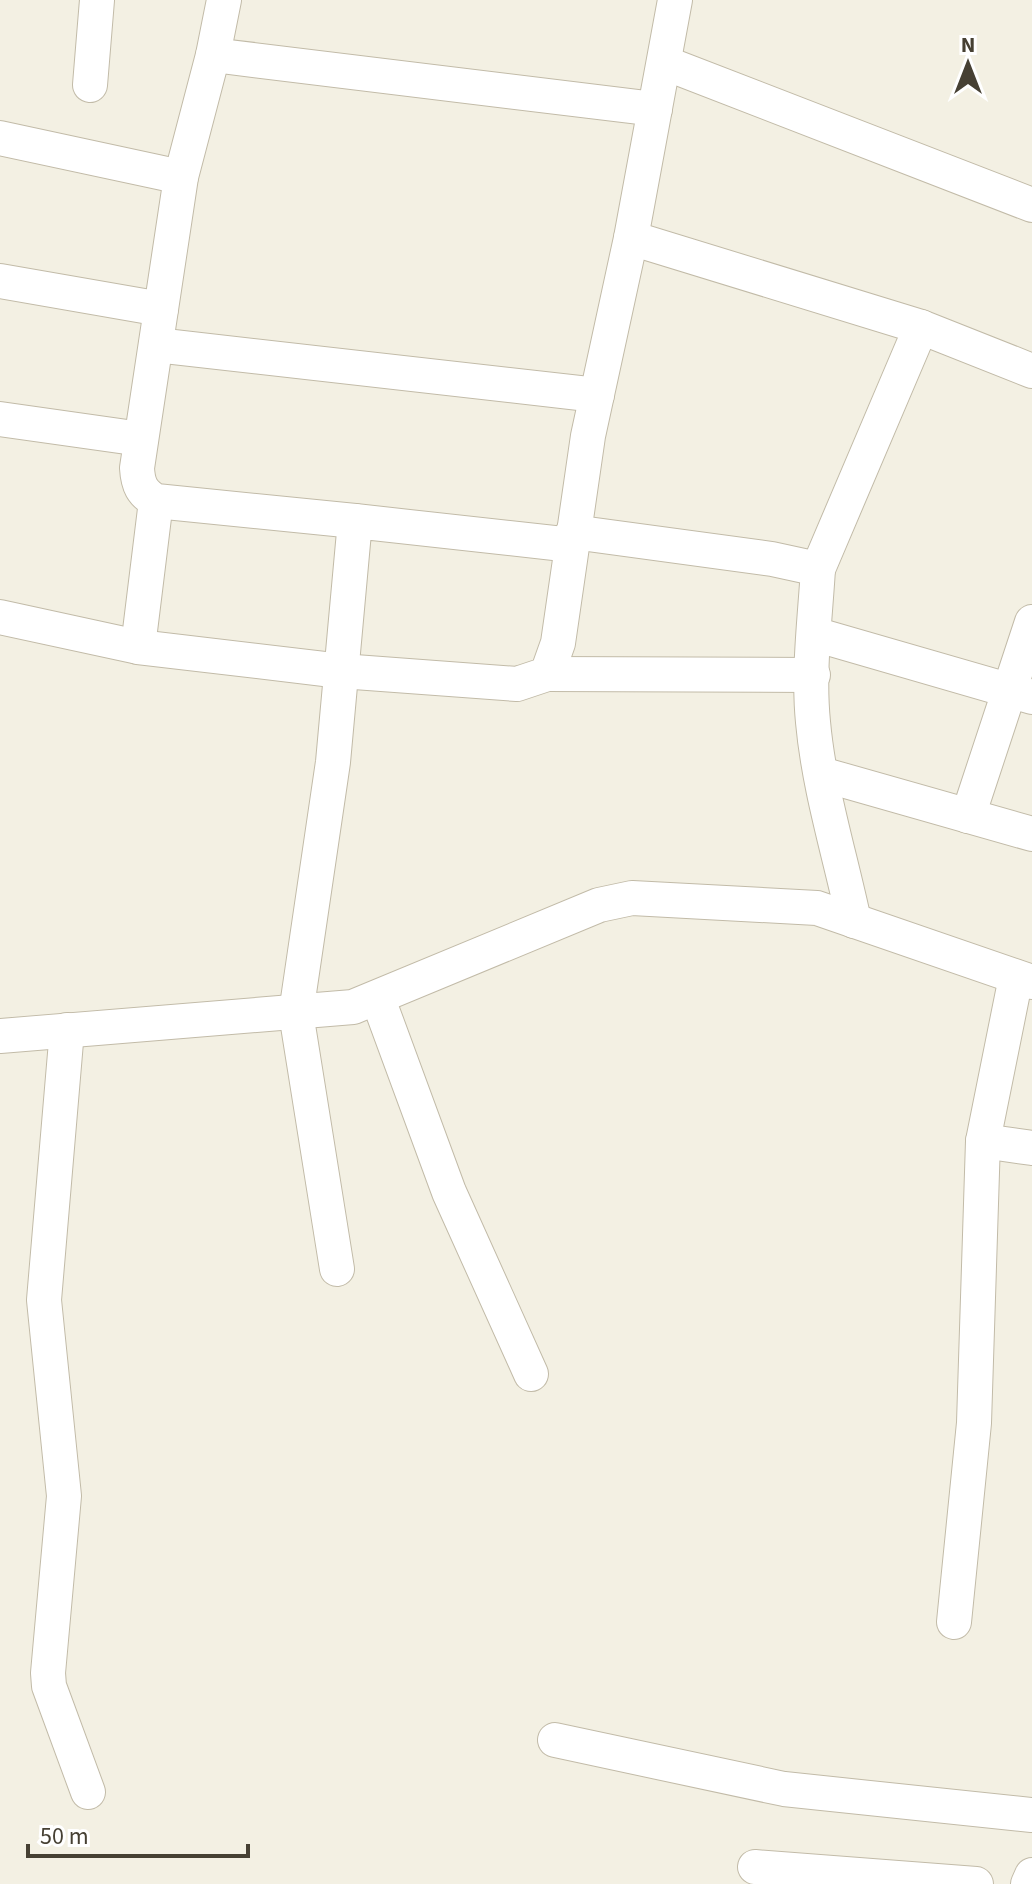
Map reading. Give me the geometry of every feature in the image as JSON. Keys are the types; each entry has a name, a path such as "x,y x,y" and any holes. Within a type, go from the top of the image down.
{"street":[{"path":"90,85 97,0"},
{"path":"224,0 181,177 137,468 143,494 156,501 772,559 818,569"},
{"path":"547,674 558,643 597,395 631,238 675,0"},
{"path":"213,55 655,109"},
{"path":"665,63 1032,205"},
{"path":"0,138 181,177"},
{"path":"631,238 921,327 1032,371"},
{"path":"0,281 161,309"},
{"path":"854,921 812,720 818,569 921,327"},
{"path":"156,345 597,395"},
{"path":"0,419 141,439"},
{"path":"138,647 156,501"},
{"path":"337,1269 296,1013 333,762 355,521"},
{"path":"0,617 138,647 341,671 517,684 547,674 813,675"},
{"path":"968,816 1021,694 1032,622"},
{"path":"814,634 1021,694"},
{"path":"821,774 1032,834"},
{"path":"0,1036 353,1007 599,905 632,898 817,908 1024,979 983,1141 974,1423 954,1622"},
{"path":"378,999 449,1192 531,1374"},
{"path":"67,1030 44,1300 64,1496 48,1673 49,1686 88,1792"},
{"path":"983,1141 1032,1148"},
{"path":"555,1740 784,1789 1032,1815"},
{"path":"755,1867 976,1884"},
{"path":"1028,1884 1032,1875"}]}
